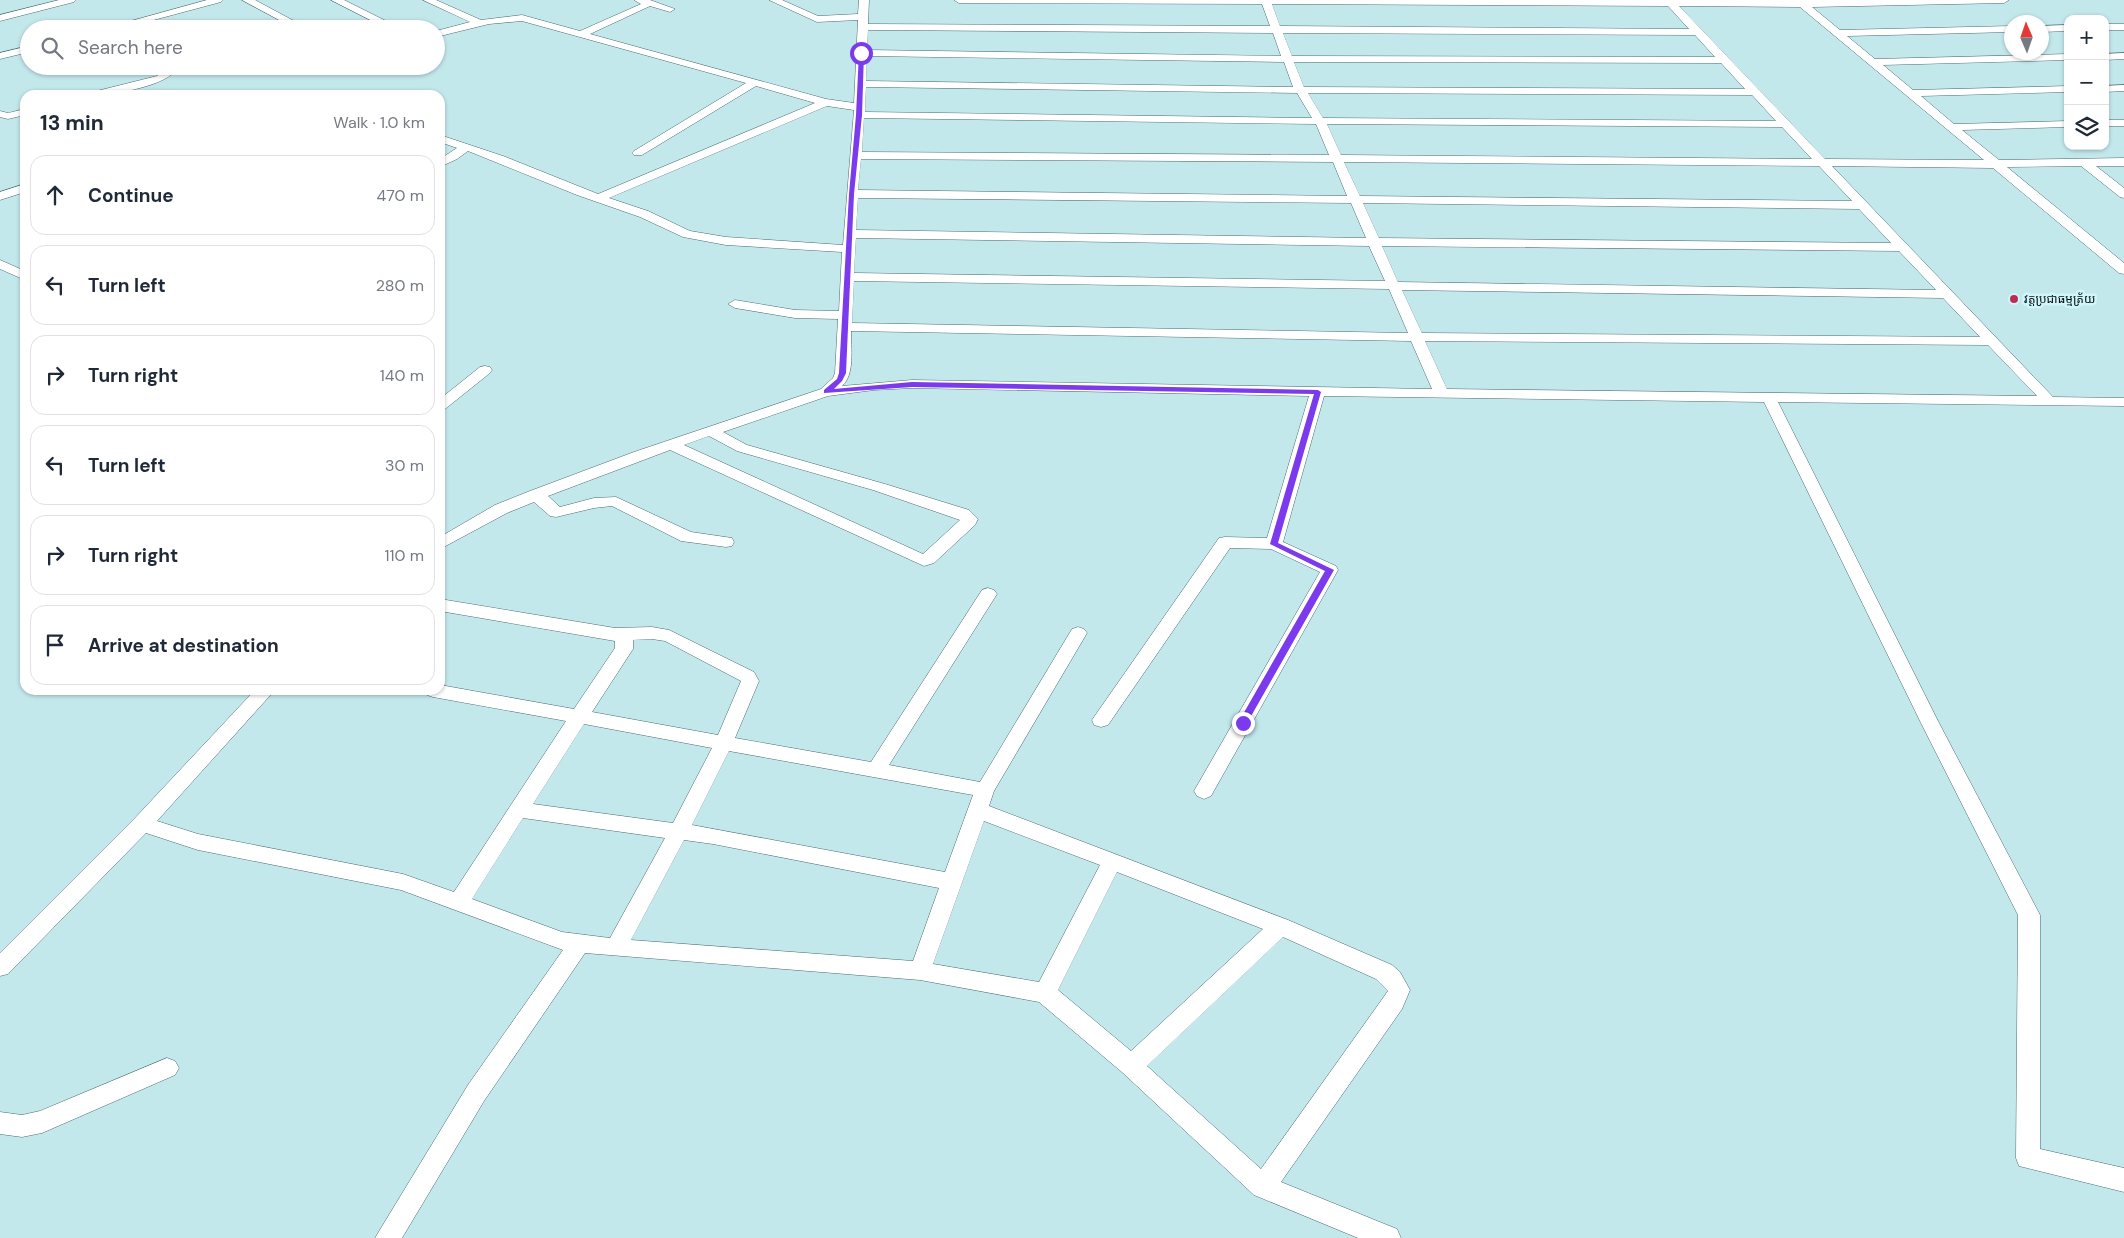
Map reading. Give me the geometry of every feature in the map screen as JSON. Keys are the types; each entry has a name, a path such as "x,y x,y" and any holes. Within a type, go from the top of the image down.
{"street":[{"path":"0,18 71,0"},
{"path":"141,20 218,0"},
{"path":"247,0 286,20"},
{"path":"336,0 378,20"},
{"path":"428,0 480,23"},
{"path":"639,0 670,10"},
{"path":"774,0 817,19 862,22 1276,30 1697,32"},
{"path":"826,392 840,380 842,373 849,234 859,111 864,0"},
{"path":"959,0 1668,2 2004,0"},
{"path":"1265,1 1300,90 1320,121 1442,394"},
{"path":"1668,2 2049,401"},
{"path":"1801,2 2124,270"},
{"path":"581,34 650,3"},
{"path":"0,7 15,15"},
{"path":"445,32 505,18 522,18 859,111 1320,121 1785,124"},
{"path":"2109,28 2124,27"},
{"path":"2049,29 2064,28"},
{"path":"1839,33 2004,30"},
{"path":"0,56 20,51"},
{"path":"861,53 1289,59 1724,60"},
{"path":"2109,56 2124,56"},
{"path":"1874,62 2064,57"},
{"path":"113,90 161,78 165,75"},
{"path":"638,153 756,82"},
{"path":"860,84 1300,90 1754,92"},
{"path":"2109,88 2124,88"},
{"path":"1912,93 2064,89"},
{"path":"598,198 810,110 825,102"},
{"path":"0,114 8,116 20,113"},
{"path":"2109,123 2124,122"},
{"path":"1953,127 2064,124"},
{"path":"445,139 467,146 696,236 726,241 849,249"},
{"path":"445,160 453,157 467,146"},
{"path":"856,155 1998,164 2124,162"},
{"path":"2083,162 2124,194"},
{"path":"0,196 20,190"},
{"path":"852,194 1862,205"},
{"path":"849,234 1374,242 1902,247"},
{"path":"0,264 20,274"},
{"path":"847,277 1947,294"},
{"path":"735,304 845,321 1416,337 1992,341"},
{"path":"445,402 485,370"},
{"path":"445,541 501,509 630,458 826,392 874,386 912,384 1442,394 2124,402"},
{"path":"1274,544 1318,392"},
{"path":"1770,398 1930,723 2029,915 2028,1158 2124,1180"},
{"path":"670,444 924,561 970,521 967,516 955,511 742,448 711,430"},
{"path":"536,495 556,512 602,501 616,502 687,537 726,542"},
{"path":"1101,720 1225,542 1274,544 1330,570 1204,791"},
{"path":"876,770 988,594"},
{"path":"445,606 615,634 652,632 669,636 748,678 750,681 724,742 651,885 623,932 617,948"},
{"path":"920,971 985,790 1078,633"},
{"path":"458,903 624,649 624,638 615,634"},
{"path":"445,692 578,718 724,742 985,790"},
{"path":"0,967 142,824 261,695"},
{"path":"518,810 713,836 952,882"},
{"path":"978,810 1280,926 1384,972 1392,979 1399,990 1394,1002 1263,1186"},
{"path":"142,824 198,842 403,882 561,941 617,948 920,971 1045,993 1131,1066 1263,1186 1388,1238"},
{"path":"1045,993 1112,862"},
{"path":"1131,1066 1280,926"},
{"path":"388,1238 476,1092 581,942"},
{"path":"0,1123 22,1126 42,1122 166,1068"}],"place":[{"name":"វត្តប្រជាធម្មត្រ័យ","path":"2014,299"}],"route":[{"path":"861,53 859,115 852,194 842,373 840,380 826,392 874,386 912,384 1318,392 1274,544 1330,570 1243,723"}]}
